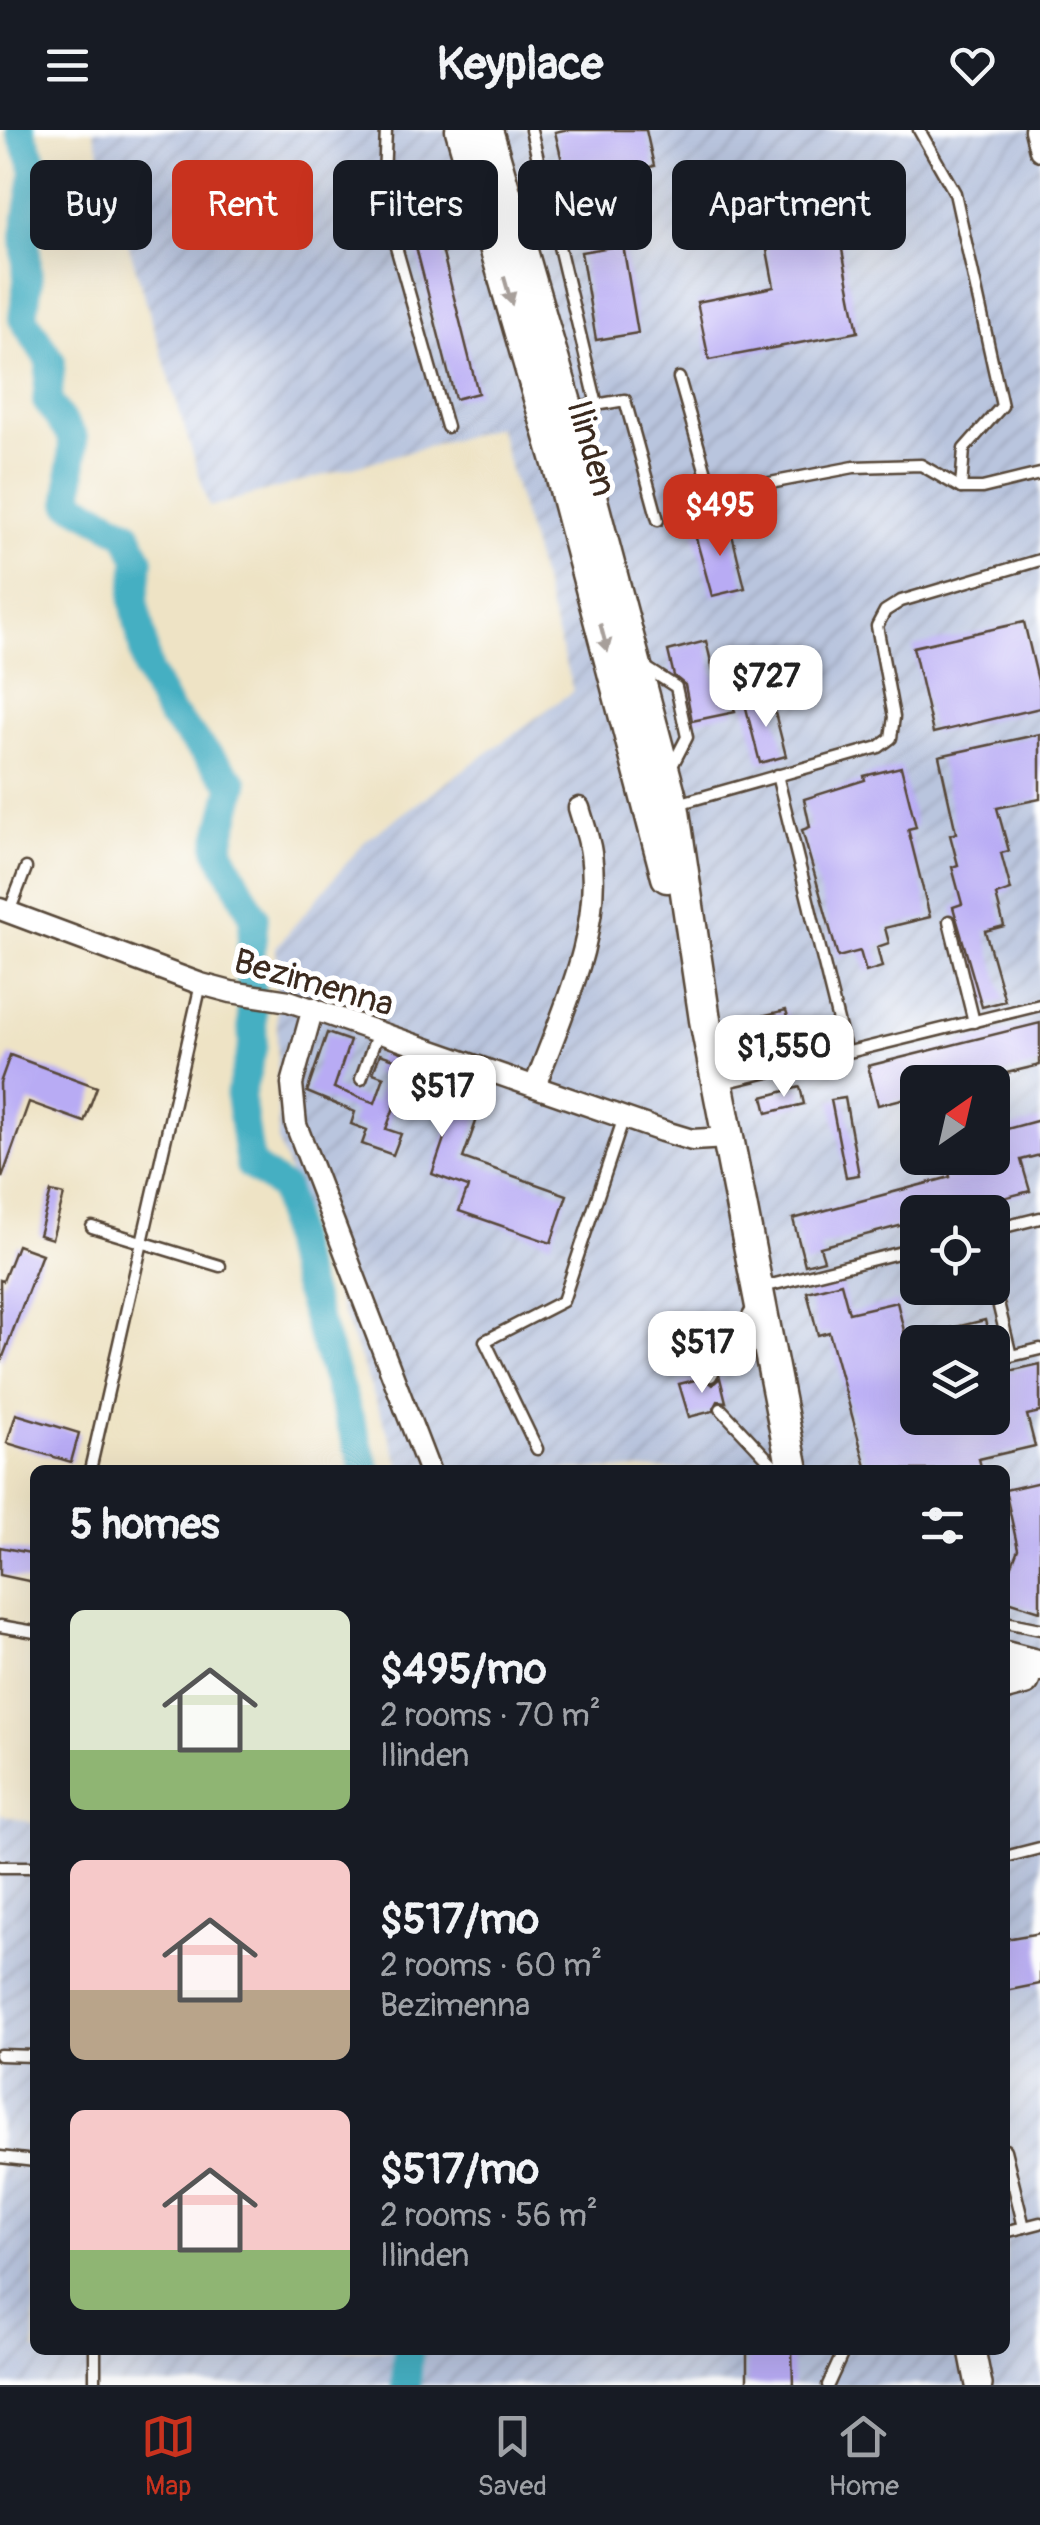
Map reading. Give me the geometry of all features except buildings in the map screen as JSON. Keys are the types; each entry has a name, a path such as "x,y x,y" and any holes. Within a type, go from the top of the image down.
{"main road":[{"name":"Ilinden","path":"485,131 582,407 635,660 670,791 705,1020 792,1465"},
{"name":"Ilinden","path":"485,131 559,468 705,1020"},
{"path":"782,1414 806,1465"}],"street":[{"path":"1035,130 1040,150"},
{"path":"535,1086 584,954 590,917 590,852 579,808"},
{"name":"Bezimenna","path":"5,910 202,984 312,1008 692,1140 728,1138"},
{"path":"312,1008 292,1084 296,1125 427,1465"},
{"path":"973,2355 979,2385"}],"lane":[{"path":"386,130 383,201 447,427"},
{"path":"531,130 582,407 625,400 658,520"},
{"path":"919,130 955,193 1002,406 964,449 962,488"},
{"path":"679,378 712,494 854,466 921,465 962,488 982,488 1040,474"},
{"path":"670,791 777,775 879,747 891,738 894,718 877,626 885,611 901,601 1040,560"},
{"path":"777,775 846,1054"},
{"path":"5,910 26,868"},
{"path":"949,921 974,1022"},
{"path":"91,1465 202,984"},
{"path":"718,1084 1040,1005"},
{"path":"361,1079 378,1032"},
{"path":"537,1449 485,1341 563,1301 624,1116"},
{"path":"1010,1226 1040,1218"},
{"path":"92,1227 220,1266"},
{"path":"712,1376 758,1292 900,1253"},
{"path":"999,1305 1011,1356 1040,1349"},
{"path":"720,1409 773,1465"},
{"path":"1010,1623 1040,1628"},
{"path":"0,1626 30,1631"},
{"path":"1010,1856 1040,1848"},
{"path":"0,1867 30,1867"},
{"path":"0,2055 30,2056"},
{"path":"0,2158 30,2161"},
{"path":"1010,2170 1024,2227"},
{"path":"1010,2231 1040,2223"},
{"path":"94,2355 95,2385"},
{"path":"828,2385 842,2355"}],"shaded area":[{"path":"93,130 1040,130 1040,2385 0,2385 0,1814 30,1823 30,2355 1010,2355 1010,1465 400,1465 278,1143 276,947 366,840 573,691 498,427 209,507 130,250 152,250 152,160 102,160"}],"waterway":[{"path":"20,130 36,169 25,236 28,281 23,318 51,362 47,401 73,438 70,502 127,533 139,560 134,600 148,672 169,713 234,784 218,848 254,917 250,961 253,1045 240,1096 250,1165 284,1189 296,1255 364,1465"},
{"path":"406,2385 408,2355"}]}
